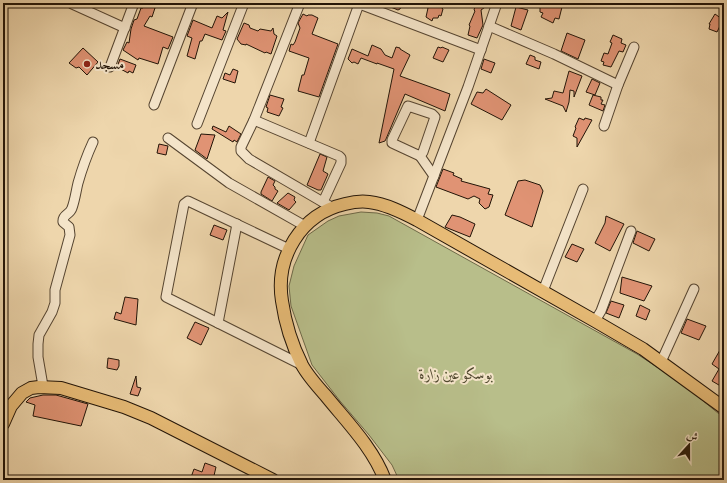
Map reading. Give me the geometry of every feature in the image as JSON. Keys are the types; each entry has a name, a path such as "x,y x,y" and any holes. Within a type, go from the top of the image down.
{"main road":[{"path":"385,480 368,449 302,365 287,327 281,300 282,271 289,249 305,226 328,205 369,202 399,210 595,320 662,362 724,408"},
{"path":"3,424 11,406 22,393 31,388 43,386 61,388 124,407 151,418 273,480"}],"street":[{"path":"110,67 134,3"},
{"path":"154,105 193,3"},
{"path":"197,124 244,3"},
{"path":"254,120 341,158 341,163 328,205 244,155 241,151 241,147 254,120 300,3"},
{"path":"309,143 358,3 481,50"},
{"path":"417,220 481,50 497,3"},
{"path":"72,4 125,28"},
{"path":"489,26 554,54 618,85"},
{"path":"604,126 618,85 634,47"},
{"path":"420,156 423,152 435,117 432,114 408,106 392,143 420,156 434,176"},
{"path":"168,138 229,183 305,226"},
{"path":"43,386 38,344 41,330 54,308 56,285 70,235 69,227 63,222 62,219 73,207 78,183 93,142"},
{"path":"543,291 583,189"},
{"path":"289,249 188,201 184,204 166,297 302,365"},
{"path":"218,323 237,224"},
{"path":"595,320 601,311 631,231"},
{"path":"662,362 694,289"}],"green space":[{"name":"بوسكو عين زارة","path":"361,212 377,213 389,216 637,354 680,382 724,418 724,480 399,480 392,465 312,365 291,306 289,286 294,266 308,235 328,221 339,216"}],"building":[{"path":"381,3 403,3 398,10"},
{"path":"427,3 436,3 443,9 441,16 439,15 438,18 433,18 432,21 426,17 428,8 426,7"},
{"path":"476,3 491,3 481,10 483,25 477,38 468,35 469,25 475,11"},
{"path":"542,3 563,3 559,19 555,18 553,23 541,17 543,13 540,12 540,7"},
{"path":"144,4 155,8 152,17 150,16 144,26 173,37 168,49 163,47 158,64 139,58 138,60 123,50 127,42 129,43 134,20 137,19"},
{"path":"516,7 528,10 521,30 511,26"},
{"path":"228,12 223,30 226,31 222,40 205,34 202,41 200,41 195,59 187,56 192,38 187,36 193,20 212,28 217,16 222,18"},
{"path":"303,14 307,16 312,15 318,18 312,34 338,44 319,97 298,91 302,75 304,75 309,58 289,51 291,44 293,45 295,42 300,28 298,23"},
{"path":"715,14 722,19 717,32 709,29 709,24"},
{"path":"244,23 249,25 250,28 258,31 260,29 271,31 273,28 274,34 277,36 271,54 265,53 246,44 241,44 237,39"},
{"path":"567,33 585,40 578,59 561,51"},
{"path":"613,35 622,39 621,43 626,45 623,52 619,51 611,67 603,65 604,62 601,61 604,53 608,54"},
{"path":"372,45 381,49 385,55 392,58 396,47 410,55 400,76 450,94 445,111 405,94 385,141 379,143 394,69 361,58 358,64 354,62 352,63 348,59 352,49 368,56"},
{"path":"438,47 449,50 443,62 433,58"},
{"path":"83,48 98,62 87,75 79,67 76,68 69,63"},
{"path":"530,55 535,57 535,60 541,62 539,69 526,64"},
{"path":"120,59 136,65 133,73 129,71 128,73 117,67"},
{"path":"484,59 495,63 491,73 481,69"},
{"path":"233,69 238,71 235,83 223,79 225,73 230,75"},
{"path":"569,71 582,76 574,97 574,91 570,90 566,112 563,106 545,99 552,98 554,91 563,93"},
{"path":"592,79 600,83 595,95 586,92"},
{"path":"486,89 511,105 502,120 471,104 477,92 483,93"},
{"path":"270,95 284,99 281,107 283,108 279,116 267,112 268,108 266,107"},
{"path":"593,95 601,97 601,100 603,100 601,104 605,105 603,111 589,105"},
{"path":"579,118 584,120 585,118 592,120 577,147 577,138 573,136"},
{"path":"213,126 226,132 229,126 241,134 237,142 234,140 233,142 212,129"},
{"path":"201,134 215,135 207,159 195,150"},
{"path":"159,144 168,146 166,155 157,153"},
{"path":"320,154 327,157 323,171 328,174 321,190 318,190 307,185"},
{"path":"443,169 454,173 453,175 462,179 461,181 490,189 488,194 493,195 489,207 485,209 479,203 480,199 474,196 468,199 436,187"},
{"path":"268,177 275,181 273,185 278,191 272,201 261,194"},
{"path":"525,180 540,185 543,191 532,227 505,215 518,181"},
{"path":"288,193 295,197 294,200 296,202 289,210 277,203"},
{"path":"452,215 475,224 470,237 445,227"},
{"path":"606,216 624,224 610,251 595,243 605,223"},
{"path":"214,225 227,230 223,240 210,235"},
{"path":"637,231 655,239 649,251 633,243"},
{"path":"572,244 584,249 577,262 565,257"},
{"path":"622,277 652,286 644,301 620,293"},
{"path":"125,297 138,299 136,325 114,319 116,312 121,314"},
{"path":"611,301 624,305 619,318 606,313"},
{"path":"640,305 650,310 646,320 636,316"},
{"path":"687,319 706,326 699,340 681,333"},
{"path":"195,322 209,328 201,345 187,338"},
{"path":"720,350 724,353 724,388 712,381 719,369 712,364"},
{"path":"108,358 119,360 117,370 107,368"},
{"path":"136,376 137,387 141,388 138,396 130,394"},
{"path":"43,395 56,395 88,404 81,426 33,416 35,405 26,402 30,398"},
{"path":"205,463 216,467 213,480 190,480 194,469 202,472"}],"place":[{"name":"مسجد","path":"87,64"}]}
